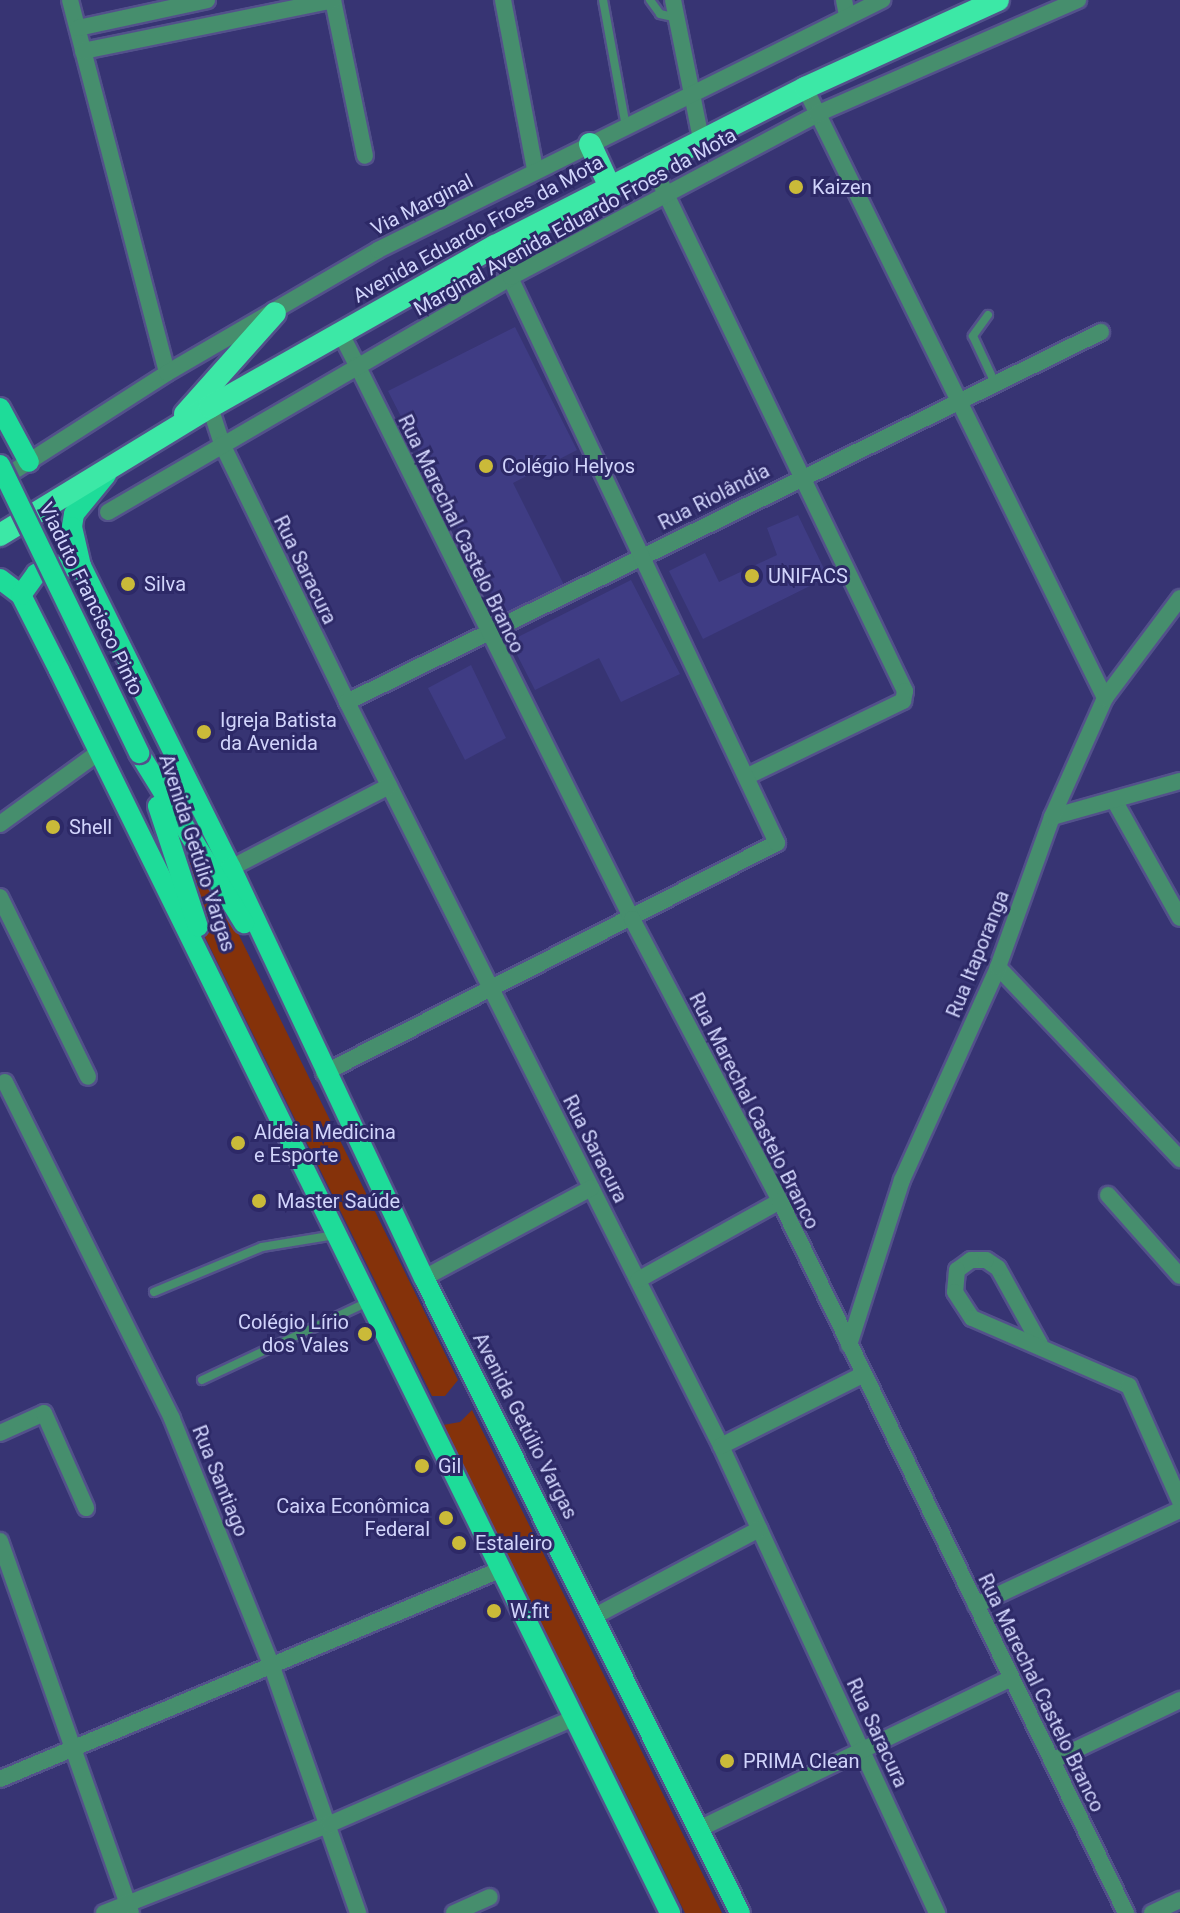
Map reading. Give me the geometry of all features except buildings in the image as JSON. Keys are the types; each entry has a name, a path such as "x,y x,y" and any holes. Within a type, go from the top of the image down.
{"highway":[{"name":"Avenida Eduardo Froes da Mota","path":"0,535 172,429 495,246 651,163 805,88 998,0"},
{"path":"590,144 609,185"},
{"path":"172,429 275,313"}],"main road":[{"path":"0,408 29,462"},
{"path":"0,465 11,431"},
{"name":"Avenida Getúlio Vargas","path":"118,464 74,514 72,527 81,566 231,868 270,960 424,1278 595,1616 740,1913"},
{"name":"Viaduto Francisco Pinto","path":"0,465 139,753"},
{"path":"21,595 36,574 52,567 81,566"},
{"name":"Avenida Getúlio Vargas","path":"0,579 21,595 208,967 335,1235 670,1913"},
{"name":"Avenida Getúlio Vargas","path":"139,753 190,842 270,960"},
{"name":"Avenida Getúlio Vargas","path":"139,753 188,890 208,967"}],"street":[{"path":"70,0 167,373"},
{"path":"78,28 207,0"},
{"path":"83,51 333,0 365,156"},
{"path":"503,0 535,170"},
{"path":"673,0 701,139"},
{"name":"Via Marginal","path":"0,480 167,373 275,313 378,250 691,94 846,8 882,0"},
{"name":"Marginal Avenida Eduardo Froes da Mota","path":"108,512 511,277 817,114 1078,0"},
{"path":"805,88 1105,698"},
{"path":"651,163 906,695 746,777"},
{"path":"324,1073 777,843 495,246"},
{"name":"Rua Marechal Castelo Branco","path":"340,332 632,919 780,1201 1126,1913"},
{"name":"Rua Riolândia","path":"347,702 803,475 1101,332"},
{"name":"Rua Saracura","path":"210,407 222,444 347,702 721,1446 937,1913"},
{"name":"Rua Itaporanga","path":"849,1345 902,1180 998,967 1052,817 1105,698 1180,598"},
{"path":"0,824 99,752"},
{"path":"1052,817 1180,781"},
{"path":"231,868 389,786"},
{"path":"1114,800 1180,918"},
{"path":"0,897 88,1077"},
{"path":"998,967 1180,1159"},
{"name":"Rua Santiago","path":"5,1082 172,1419 272,1667 330,1824 358,1913"},
{"path":"424,1278 591,1188"},
{"path":"1108,1195 1180,1276"},
{"path":"638,1280 780,1201"},
{"path":"1040,1344 998,1268 986,1260 971,1260 957,1270 955,1292 972,1318 1040,1344 1129,1386 1180,1501"},
{"path":"721,1446 862,1375"},
{"path":"0,1433 44,1413 86,1508"},
{"path":"976,1605 1180,1510"},
{"path":"595,1616 759,1529"},
{"path":"0,1541 130,1908"},
{"path":"0,1779 502,1569"},
{"path":"699,1829 1011,1678"},
{"path":"1052,1761 1180,1700"},
{"path":"104,1913 130,1908 574,1718"},
{"path":"454,1913 490,1897"},
{"path":"1152,1913 1175,1906"}],"lane":[{"path":"603,0 626,127"},
{"path":"650,0 660,14 677,18"},
{"path":"988,315 973,336 995,383"},
{"path":"154,1292 262,1247 335,1235"},
{"path":"202,1380 368,1302"}],"shaded area":[{"name":"Colégio Helyos","path":"515,327 577,450 513,483 565,587 503,618 388,391"},
{"path":"798,515 828,577 703,639 669,571 705,553 719,582 777,555 767,528"},
{"path":"631,580 680,674 621,702 599,658 535,690 510,641"},
{"path":"471,665 506,738 465,760 428,688"},
{"path":"187,858 229,915 458,1380 445,1396 432,1396 195,917"},
{"path":"472,1410 722,1913 685,1913 443,1425 460,1422"}],"place":[{"name":"Kaizen","path":"796,187"},
{"name":"Colégio Helyos","path":"486,466"},
{"name":"UNIFACS","path":"752,576"},
{"name":"Silva","path":"128,584"},
{"name":"Igreja Batista da Avenida","path":"204,732"},
{"name":"Shell","path":"53,827"},
{"name":"Aldeia Medicina e Esporte","path":"238,1143"},
{"name":"Master Saúde","path":"259,1201"},
{"name":"Colégio Lírio dos Vales","path":"365,1334"},
{"name":"Gil","path":"422,1466"},
{"name":"Caixa Econômica Federal","path":"446,1518"},
{"name":"Estaleiro","path":"459,1543"},
{"name":"W.fit","path":"494,1611"},
{"name":"PRIMA Clean","path":"727,1761"}]}
